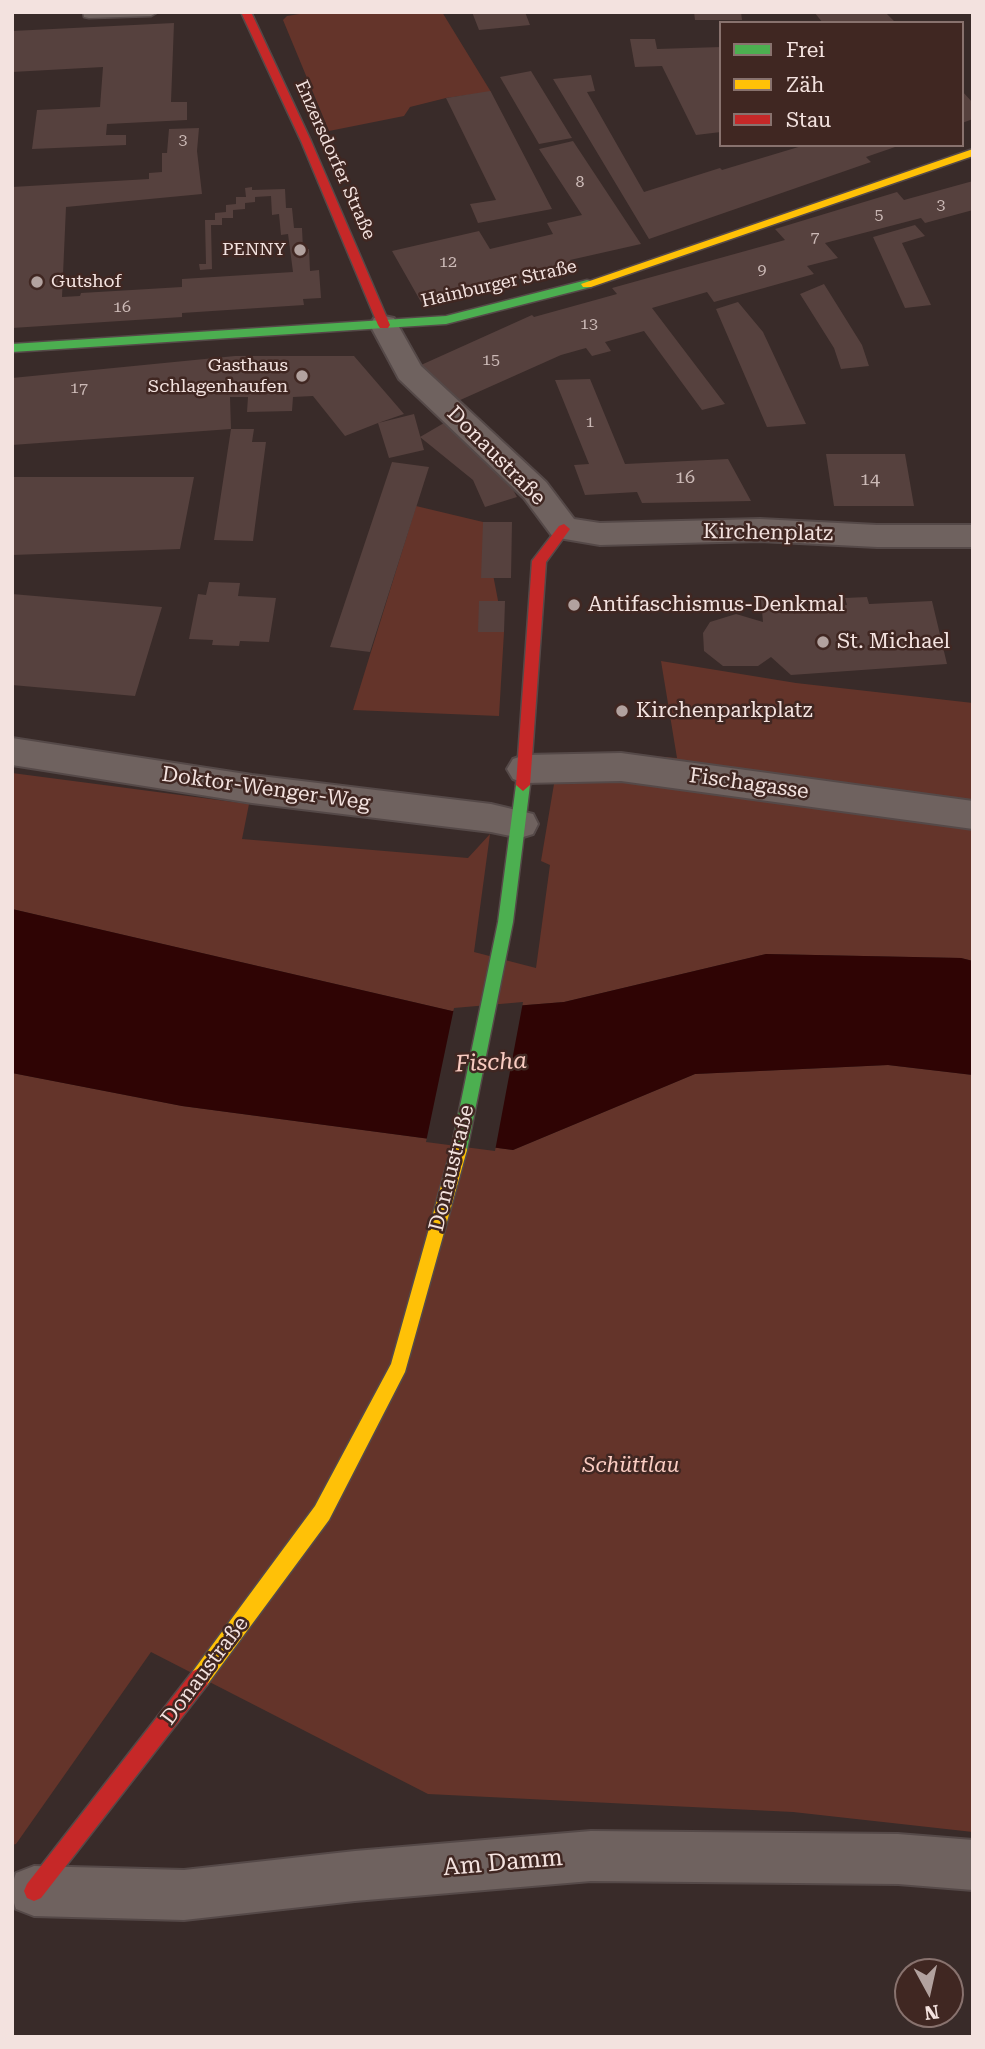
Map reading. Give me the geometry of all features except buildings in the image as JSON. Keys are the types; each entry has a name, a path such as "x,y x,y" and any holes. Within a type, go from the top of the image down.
{"main road":[{"name":"Enzersdorfer Straße","path":"246,12 306,141 384,325"},
{"name":"Hainburger Straße","path":"12,348 446,320 605,279 973,152"},
{"name":"Donaustraße","path":"34,1891 200,1678 322,1513 399,1366 454,1168 492,991 520,824 539,561 564,529"}],"street":[{"name":"Donaustraße","path":"384,325 409,372 535,490 564,529"},
{"name":"Kirchenplatz","path":"564,529 600,534 760,530 877,536 973,536"},
{"name":"Doktor-Wenger-Weg","path":"12,751 253,789 491,818 520,824"},
{"name":"Fischagasse","path":"525,768 621,767 973,815"},
{"name":"Am Damm","path":"34,1891 184,1895 355,1876 591,1856 898,1858 973,1865"}],"lane":[{"path":"89,15 151,12"}],"green space":[{"path":"312,12 442,12 491,92 446,98 410,107 404,116 329,131 283,20 287,16"},
{"path":"416,506 483,522 504,632 499,716 353,710"},
{"path":"661,661 796,683 973,703 973,961 961,958 766,954 564,1002 452,1011 12,909 12,773 249,804 242,839 468,858 490,834 474,952 536,968 550,865 541,861 554,784 587,781 644,783 652,756 677,758"},
{"name":"Schüttlau","path":"888,1065 973,1075 973,1832 793,1812 428,1794 151,1652 16,1844 12,1845 12,1073 182,1106 513,1150 695,1074"}],"water":[{"name":"Fischa","path":"12,909 452,1011 564,1002 766,954 961,958 973,961 973,1075 888,1065 695,1074 513,1150 182,1106 12,1073"}],"pier":[{"path":"523,1002 495,1151 426,1142 454,1008"}],"traffic: fast":[{"path":"12,348 446,320 587,284"},
{"path":"459,1150 513,877 523,785"}],"traffic: slow":[{"path":"587,284 973,152"},
{"path":"200,1678 322,1513 399,1366 459,1150"}],"traffic: jam":[{"path":"246,12 306,141 384,325"},
{"path":"523,785 539,561 564,529"},
{"path":"34,1891 200,1678"}],"place":[{"name":"PENNY","path":"300,250"},
{"name":"Gutshof","path":"37,282"},
{"name":"Gasthaus Schlagenhaufen","path":"302,376"},
{"name":"Antifaschismus-Denkmal","path":"574,605"},
{"name":"St. Michael","path":"823,642"},
{"name":"Kirchenparkplatz","path":"622,711"}]}
